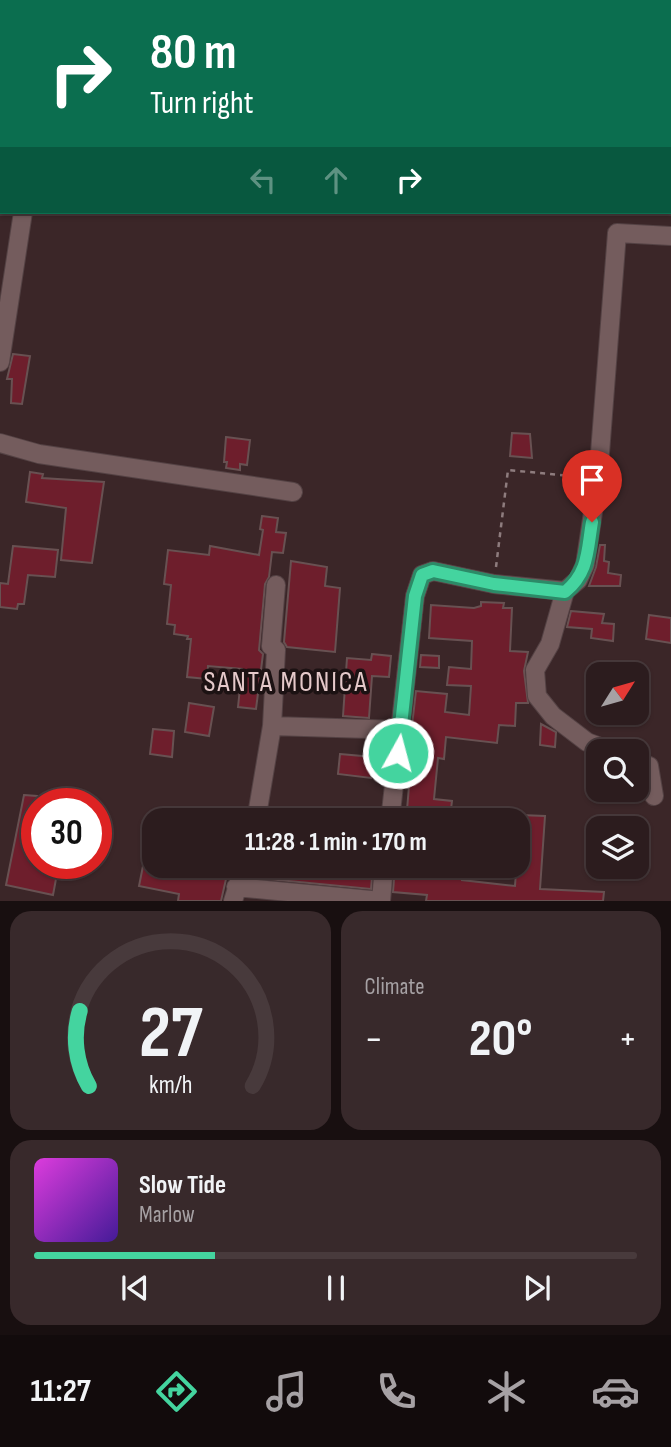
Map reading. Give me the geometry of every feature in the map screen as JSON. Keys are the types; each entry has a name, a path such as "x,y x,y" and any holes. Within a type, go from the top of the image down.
{"street":[{"path":"1,352 23,214"},
{"path":"586,741 553,716 537,696 535,670 550,644 565,592 578,580 585,565 598,479 617,233 671,236"},
{"path":"0,443 39,454 293,492"},
{"path":"392,808 415,596 422,575 433,571 494,584 565,592"},
{"path":"258,808 272,726 276,650 271,646 276,585"},
{"path":"272,726 401,730"},
{"path":"649,766 654,796"},
{"path":"235,894 381,901 383,878"}],"path":[{"path":"494,584 508,470 598,479"}],"building":[{"path":"13,354 30,356 22,404 11,403 12,379 7,379"},
{"path":"512,433 530,434 532,458 510,456"},
{"path":"226,437 250,440 247,465 240,464 240,470 226,468"},
{"path":"30,472 43,474 42,478 104,482 92,563 61,560 66,508 26,502"},
{"path":"262,516 278,518 276,532 286,533 283,553 272,552 269,577 265,584 259,650 263,654 256,709 238,707 242,669 208,666 207,679 187,677 191,639 174,634 175,625 167,624 171,585 164,584 168,550 209,555 210,546 259,555"},
{"path":"600,545 605,545 604,561 609,562 608,573 621,575 620,586 589,586"},
{"path":"13,546 58,550 55,577 28,575 24,604 18,604 17,609 0,607 0,583 8,584"},
{"path":"291,561 327,567 325,586 340,588 335,652 287,647 284,642"},
{"path":"481,602 504,603 503,608 512,608 510,651 528,652 524,671 528,703 516,703 515,726 499,725 497,743 446,737 444,759 438,758 434,799 452,801 451,808 407,808 409,786 405,786 416,691 447,694 445,712 469,715 471,686 447,685 449,667 471,669 472,641 429,638 431,605 474,608 481,606"},
{"path":"571,611 604,614 602,623 614,624 613,641 591,638 592,629 567,627"},
{"path":"649,615 671,618 671,643 646,639"},
{"path":"372,654 391,656 389,677 372,676 369,718 343,716 347,658 371,660"},
{"path":"421,655 439,656 439,668 420,667"},
{"path":"189,703 214,707 209,736 185,732"},
{"path":"541,724 556,732 555,747 540,745"},
{"path":"153,729 174,731 172,757 150,754"},
{"path":"340,754 373,757 371,778 338,774"},
{"path":"21,810 21,879 56,879 53,895 6,885"},
{"path":"530,815 545,816 540,889 604,892 603,901 426,901 427,895 393,892 394,878 462,878 515,886 516,878 530,878"},
{"path":"142,871 142,878 226,878 221,901 178,901 179,894 139,886"},
{"path":"258,878 372,878 371,889"}],"district":[{"name":"SANTA MONICA","path":"286,681"}],"route":[{"path":"398,753 415,596 422,575 433,571 494,584 565,592 578,580 585,565 592,522"}]}
